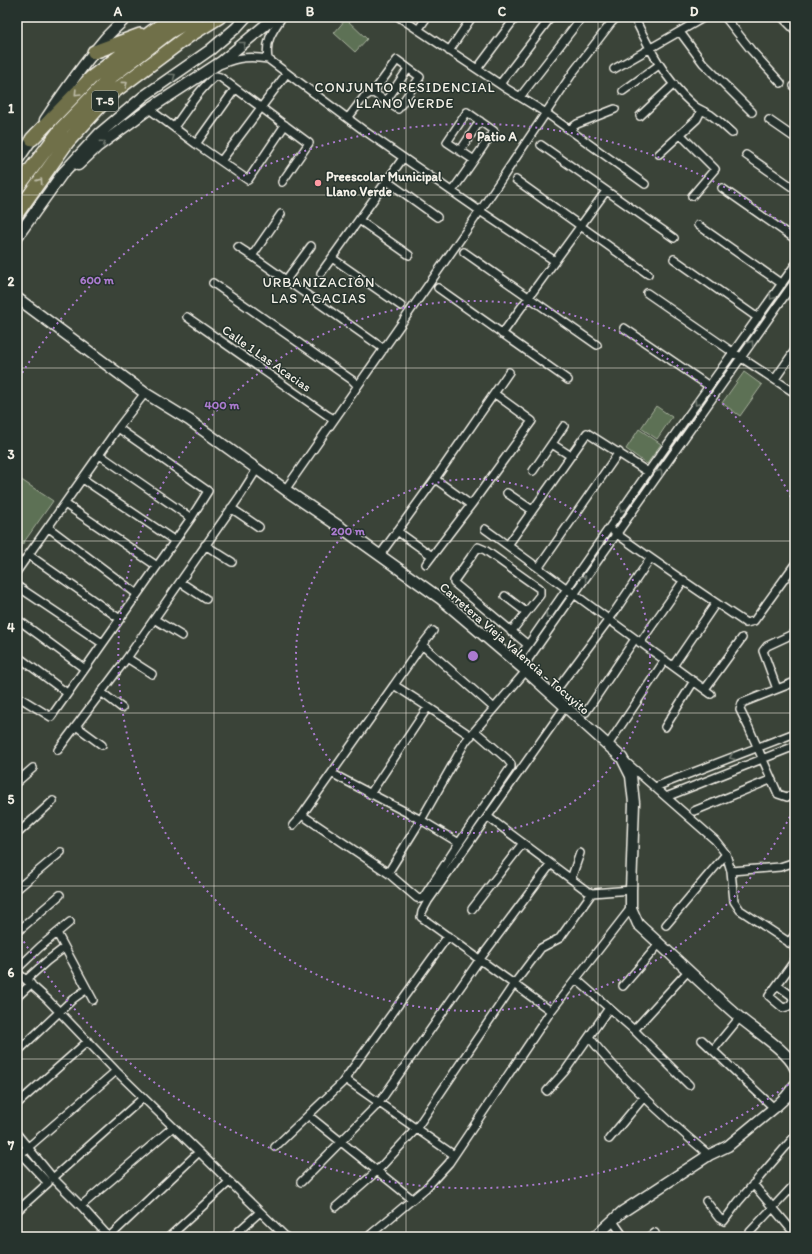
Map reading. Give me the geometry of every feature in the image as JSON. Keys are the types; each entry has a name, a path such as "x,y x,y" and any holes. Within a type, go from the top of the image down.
{"highway":[{"path":"32,140 91,78 174,17"},
{"name":"T-5","path":"17,188 62,128 112,76 169,32 196,17"},
{"name":"T-5","path":"17,213 68,141 112,94 187,37 219,17"},
{"path":"94,52 153,31"}],"street":[{"path":"17,161 68,84 104,40 127,17"},
{"path":"17,237 62,174 100,132 144,96 210,50 236,28 246,17"},
{"path":"52,187 97,147 213,67 255,35 275,17"},
{"path":"268,60 266,49 269,40 282,17"},
{"path":"399,17 476,69 570,129 646,184"},
{"path":"418,30 427,17"},
{"path":"449,51 472,17"},
{"path":"476,69 516,17"},
{"path":"500,84 551,17"},
{"path":"520,97 582,17"},
{"path":"285,490 480,211 574,71 611,23 618,17"},
{"path":"634,17 649,49 659,65 690,103 701,111 709,114 732,133"},
{"path":"614,69 706,17"},
{"path":"726,17 750,50 781,83"},
{"path":"782,17 795,30"},
{"path":"680,32 703,63 752,112"},
{"path":"213,67 240,58 257,57 268,60 403,158 554,261"},
{"path":"348,118 364,97 375,90 397,60 420,77 398,109 372,92"},
{"path":"623,91 659,65"},
{"path":"386,101 408,69"},
{"path":"221,160 287,73"},
{"path":"174,128 200,93 216,76 220,77 309,143 282,182"},
{"path":"640,116 674,84"},
{"path":"196,144 235,89"},
{"path":"150,109 196,144 248,180 285,125"},
{"path":"570,129 577,124 615,109"},
{"path":"659,154 680,134 698,120 701,111"},
{"path":"452,191 474,160 494,130 467,112 447,142 474,160"},
{"path":"769,120 795,138"},
{"path":"460,151 480,121"},
{"path":"680,134 715,169 692,196"},
{"path":"541,145 674,238"},
{"path":"746,155 795,189"},
{"path":"321,273 403,158"},
{"path":"516,180 648,274"},
{"path":"387,181 437,217"},
{"path":"722,188 795,239"},
{"path":"502,334 606,191"},
{"path":"252,256 281,214"},
{"path":"359,220 409,255"},
{"path":"698,224 782,284"},
{"path":"238,246 384,349"},
{"path":"286,280 311,246"},
{"path":"464,252 597,345"},
{"path":"332,258 401,306"},
{"path":"674,259 758,318"},
{"path":"388,873 421,820 466,741 494,708 609,528 795,265"},
{"path":"521,667 528,645 616,534 795,282"},
{"path":"213,283 357,385"},
{"path":"438,288 568,380"},
{"path":"646,293 795,393"},
{"name":"Carretera Vieja Valencia - Tocuyito","path":"17,298 145,393 189,420 441,600 521,667 622,758 631,776 634,803 631,908 638,924 740,1017 785,1054 793,1063 795,1068"},
{"name":"Calle 1 Las Acacias","path":"187,317 334,419"},
{"path":"624,328 709,386"},
{"path":"775,379 795,350"},
{"path":"380,555 495,394 509,372"},
{"path":"17,571 84,479 118,428 145,393"},
{"path":"426,564 532,421 495,394"},
{"path":"533,471 564,426"},
{"path":"17,696 51,717 191,518 208,491 118,428"},
{"path":"508,544 587,433 619,452 648,472"},
{"path":"552,444 571,456"},
{"path":"538,567 619,452"},
{"path":"100,455 191,518"},
{"path":"58,750 127,658 257,470"},
{"path":"84,479 175,541"},
{"path":"435,479 471,505"},
{"path":"507,493 532,510"},
{"path":"65,504 157,566"},
{"path":"231,508 258,527"},
{"path":"49,528 137,594"},
{"path":"609,528 650,559 684,580 746,623 754,621 795,564"},
{"path":"485,529 508,544 608,620 711,694"},
{"path":"398,531 432,556"},
{"path":"205,545 232,562"},
{"path":"511,632 540,595 540,589 478,547 454,583 511,632 528,645"},
{"path":"29,555 120,618"},
{"path":"558,688 608,620 650,559"},
{"path":"586,712 684,580"},
{"path":"180,582 206,599"},
{"path":"17,586 102,643"},
{"path":"505,596 526,612"},
{"path":"673,666 716,603"},
{"path":"17,619 85,669"},
{"path":"154,619 182,636"},
{"path":"293,825 332,774 433,630"},
{"path":"777,689 762,651 767,646 795,633"},
{"path":"705,689 742,638"},
{"path":"422,645 494,708"},
{"path":"17,656 67,693"},
{"path":"127,658 152,674"},
{"path":"608,745 665,660"},
{"path":"665,727 694,682"},
{"path":"795,682 742,703 740,707 770,780 778,794 786,797 795,794"},
{"path":"302,815 388,873 417,898 423,898 512,764 473,733 394,686"},
{"path":"101,692 122,708"},
{"path":"370,794 428,706"},
{"path":"551,1010 422,917 422,912 565,707"},
{"path":"76,726 102,745"},
{"path":"655,787 795,733"},
{"path":"666,797 795,746"},
{"path":"622,758 715,840 726,854 731,871 734,901 740,910 793,945 795,950"},
{"path":"17,782 33,768"},
{"path":"332,774 421,820 459,843"},
{"path":"694,811 770,780"},
{"path":"17,834 53,801"},
{"path":"488,817 587,891 592,893 631,890"},
{"path":"472,909 523,843"},
{"path":"17,889 61,852"},
{"path":"571,879 580,853"},
{"path":"666,925 726,854"},
{"path":"731,871 780,867 795,862"},
{"path":"301,1182 380,1103 480,959 551,864"},
{"path":"336,1206 377,1171 416,1129 514,984 541,948 560,938 592,893"},
{"path":"17,932 60,896"},
{"path":"370,1235 426,1188 449,1163 551,1010 631,908"},
{"path":"70,922 40,947 17,971 60,1012 143,1098 286,1237"},
{"path":"57,933 93,1000"},
{"path":"789,943 795,934"},
{"path":"275,1147 309,1116 345,1079 448,936"},
{"path":"623,986 660,943"},
{"path":"17,998 47,961 64,948"},
{"path":"777,985 795,960"},
{"path":"634,1030 689,970"},
{"path":"576,979 634,1030 689,1085"},
{"path":"17,1052 73,999 87,989"},
{"path":"547,1091 565,1071 609,1008"},
{"path":"713,1050 740,1017"},
{"path":"589,1037 605,1057 644,1097 674,1126 709,1155"},
{"path":"702,1040 774,1108"},
{"path":"17,1104 88,1041"},
{"path":"17,1211 48,1183 18,1154 28,1148 116,1071"},
{"path":"345,1079 454,1155"},
{"path":"595,1237 622,1212 709,1155 728,1146 774,1108 786,1097 795,1085"},
{"path":"609,1139 644,1097"},
{"path":"53,1178 143,1098"},
{"path":"309,1116 412,1199"},
{"path":"81,1206 173,1127"},
{"path":"17,1134 53,1178 109,1237 199,1152"},
{"path":"706,1200 719,1218 724,1221 753,1184 795,1136"},
{"path":"169,1237 229,1182"},
{"path":"753,1184 794,1235"},
{"path":"748,1237 750,1232 795,1184"},
{"path":"232,1237 260,1212"},
{"path":"612,1220 624,1237"}],"green space":[{"path":"346,19 367,39 355,52 334,33"},
{"path":"744,372 762,385 740,416 722,403"},
{"path":"656,406 672,417 657,439 641,428"},
{"path":"639,429 661,444 647,464 626,449"},
{"path":"17,477 53,501 17,552"}],"place":[{"name":"Patio A","path":"469,136"},
{"name":"Preescolar Municipal Llano Verde","path":"318,183"}],"district":[{"name":"CONJUNTO RESIDENCIAL LLANO VERDE","path":"405,96"},
{"name":"URBANIZACIÓN LAS ACACIAS","path":"319,290"}]}
